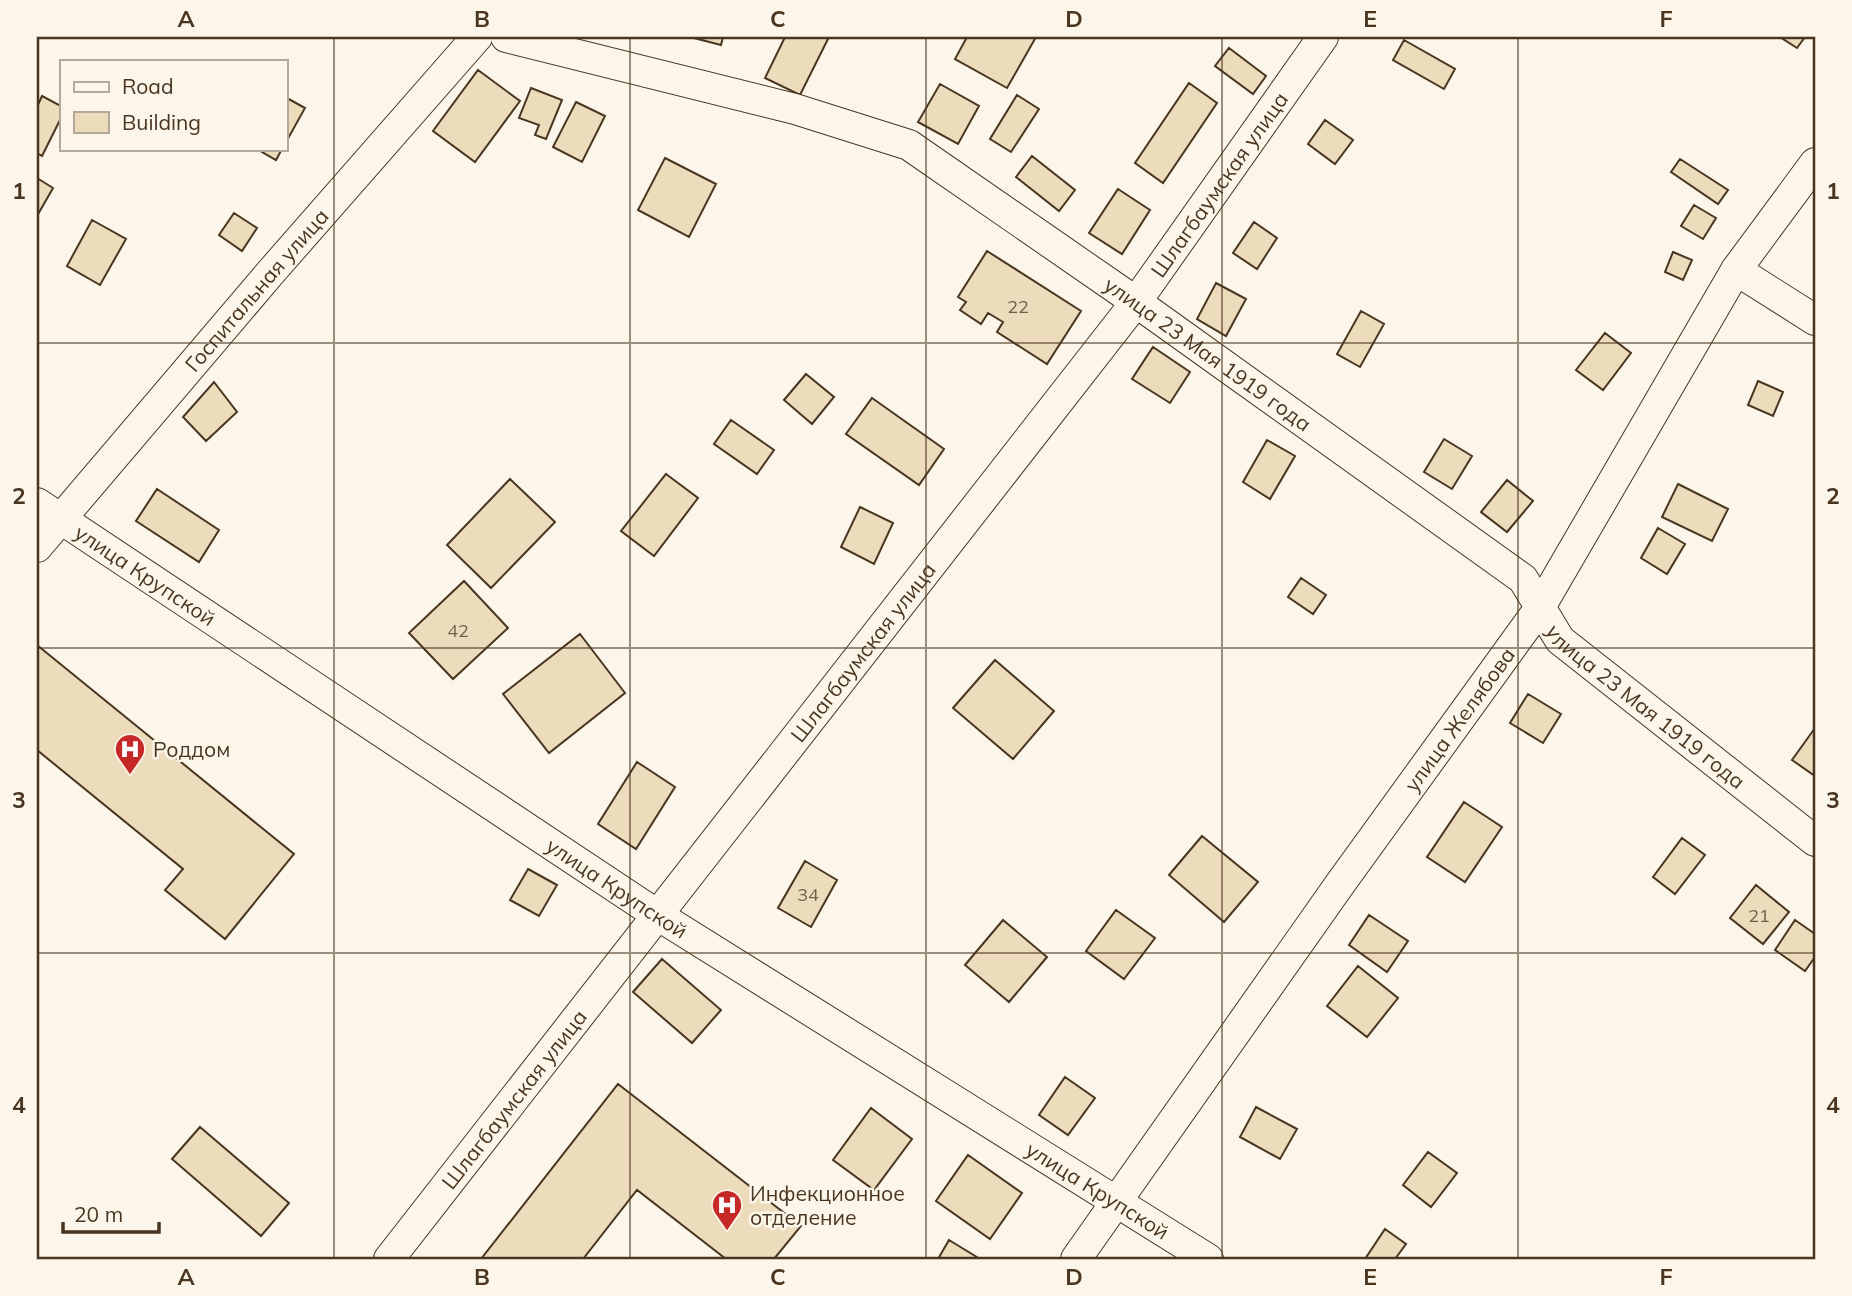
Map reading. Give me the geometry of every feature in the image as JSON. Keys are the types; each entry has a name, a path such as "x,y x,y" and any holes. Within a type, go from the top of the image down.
{"street":[{"name":"Госпитальная улица","path":"37,547 49,511 271,272 477,37"},
{"name":"улица 23 Мая 1919 года","path":"506,37 795,109 909,145 1136,302 1523,579 1560,640 1815,841"},
{"name":"Шлагбаумская улица","path":"390,1259 1136,302 1323,37"},
{"name":"улица Желябова","path":"1076,1259 1339,884 1539,609 1736,270 1815,163"},
{"path":"1736,270 1815,320"},
{"name":"улица Крупской","path":"49,511 659,916 1208,1259"}],"building":[{"path":"690,37 723,37 721,45"},
{"path":"785,37 829,37 800,95 765,78"},
{"path":"967,37 1036,37 1007,88 955,59"},
{"path":"1780,37 1805,37 1797,48"},
{"path":"1404,40 1455,69 1444,89 1393,60"},
{"path":"1229,48 1266,76 1253,94 1215,66"},
{"path":"478,70 520,101 475,162 433,131"},
{"path":"1189,83 1217,103 1163,183 1135,163"},
{"path":"940,84 979,106 958,144 918,122"},
{"path":"531,88 562,100 546,139 535,135 539,125 519,118"},
{"path":"1017,95 1039,109 1011,152 990,139"},
{"path":"42,96 60,105 60,120 42,156 37,153 37,107"},
{"path":"287,98 305,108 287,140"},
{"path":"576,102 605,116 582,162 553,147"},
{"path":"1325,120 1353,140 1335,164 1308,144"},
{"path":"259,150 281,150 276,160"},
{"path":"1032,156 1075,190 1059,211 1016,177"},
{"path":"665,158 716,184 689,237 638,210"},
{"path":"1680,159 1728,190 1718,204 1671,172"},
{"path":"37,178 53,188 37,216"},
{"path":"1118,189 1150,210 1122,254 1089,233"},
{"path":"1694,205 1716,218 1703,239 1681,226"},
{"path":"234,213 257,228 242,251 219,235"},
{"path":"92,220 126,239 100,285 67,266"},
{"path":"1254,222 1277,238 1257,269 1233,253"},
{"path":"987,251 1081,311 1047,364 997,332 1003,322 988,313 981,324 960,310 966,302 958,297"},
{"path":"1673,252 1692,260 1683,280 1665,272"},
{"path":"1216,283 1246,299 1226,336 1197,319"},
{"path":"1361,311 1384,324 1360,367 1337,354"},
{"path":"1605,333 1631,353 1603,390 1576,370"},
{"path":"1153,347 1190,372 1170,403 1132,379"},
{"path":"806,374 834,397 812,424 784,400"},
{"path":"1758,381 1783,392 1773,416 1748,405"},
{"path":"214,382 237,412 206,441 183,417"},
{"path":"872,398 944,449 919,485 846,434"},
{"path":"731,420 774,450 757,474 714,444"},
{"path":"1444,439 1472,456 1452,489 1424,472"},
{"path":"1267,440 1295,456 1270,499 1243,482"},
{"path":"666,474 698,498 654,556 621,531"},
{"path":"510,479 555,522 491,588 447,545"},
{"path":"1507,480 1533,501 1507,532 1481,512"},
{"path":"1678,484 1728,509 1712,541 1662,517"},
{"path":"157,489 219,530 199,562 136,521"},
{"path":"860,507 893,523 874,564 841,547"},
{"path":"1658,528 1685,544 1667,574 1641,558"},
{"path":"1301,578 1326,595 1313,614 1288,597"},
{"path":"464,581 508,628 453,679 409,633"},
{"path":"580,634 625,693 549,753 503,694"},
{"path":"37,645 294,854 225,939 165,890 183,869 37,750"},
{"path":"995,660 1054,711 1013,759 953,708"},
{"path":"1528,694 1561,714 1543,743 1510,723"},
{"path":"1815,728 1815,776 1792,760"},
{"path":"637,762 675,787 636,849 598,824"},
{"path":"1464,802 1502,827 1465,882 1427,857"},
{"path":"1202,836 1258,882 1224,922 1169,875"},
{"path":"1682,838 1705,855 1675,894 1653,877"},
{"path":"805,861 837,880 811,927 778,908"},
{"path":"528,869 557,885 539,916 510,900"},
{"path":"1756,885 1789,912 1763,944 1730,918"},
{"path":"1116,910 1155,938 1124,979 1086,951"},
{"path":"1369,915 1408,941 1387,972 1349,945"},
{"path":"1003,920 1047,957 1009,1002 965,965"},
{"path":"1795,920 1815,934 1815,957 1805,971 1775,950"},
{"path":"662,959 721,1010 692,1043 633,992"},
{"path":"1358,966 1398,998 1367,1037 1327,1006"},
{"path":"1065,1077 1095,1098 1068,1135 1039,1115"},
{"path":"618,1084 801,1226 774,1259 726,1259 637,1190 583,1259 481,1259"},
{"path":"1256,1107 1297,1129 1280,1159 1240,1137"},
{"path":"871,1108 912,1139 874,1190 833,1160"},
{"path":"200,1127 289,1203 261,1236 172,1159"},
{"path":"1428,1152 1457,1173 1431,1207 1403,1185"},
{"path":"968,1155 1022,1193 990,1239 936,1201"},
{"path":"1385,1229 1406,1244 1395,1259 1365,1259"},
{"path":"949,1240 980,1259 938,1259"}],"place":[{"name":"Роддом","path":"130,776"},
{"name":"Инфекционное отделение","path":"727,1232"}]}
